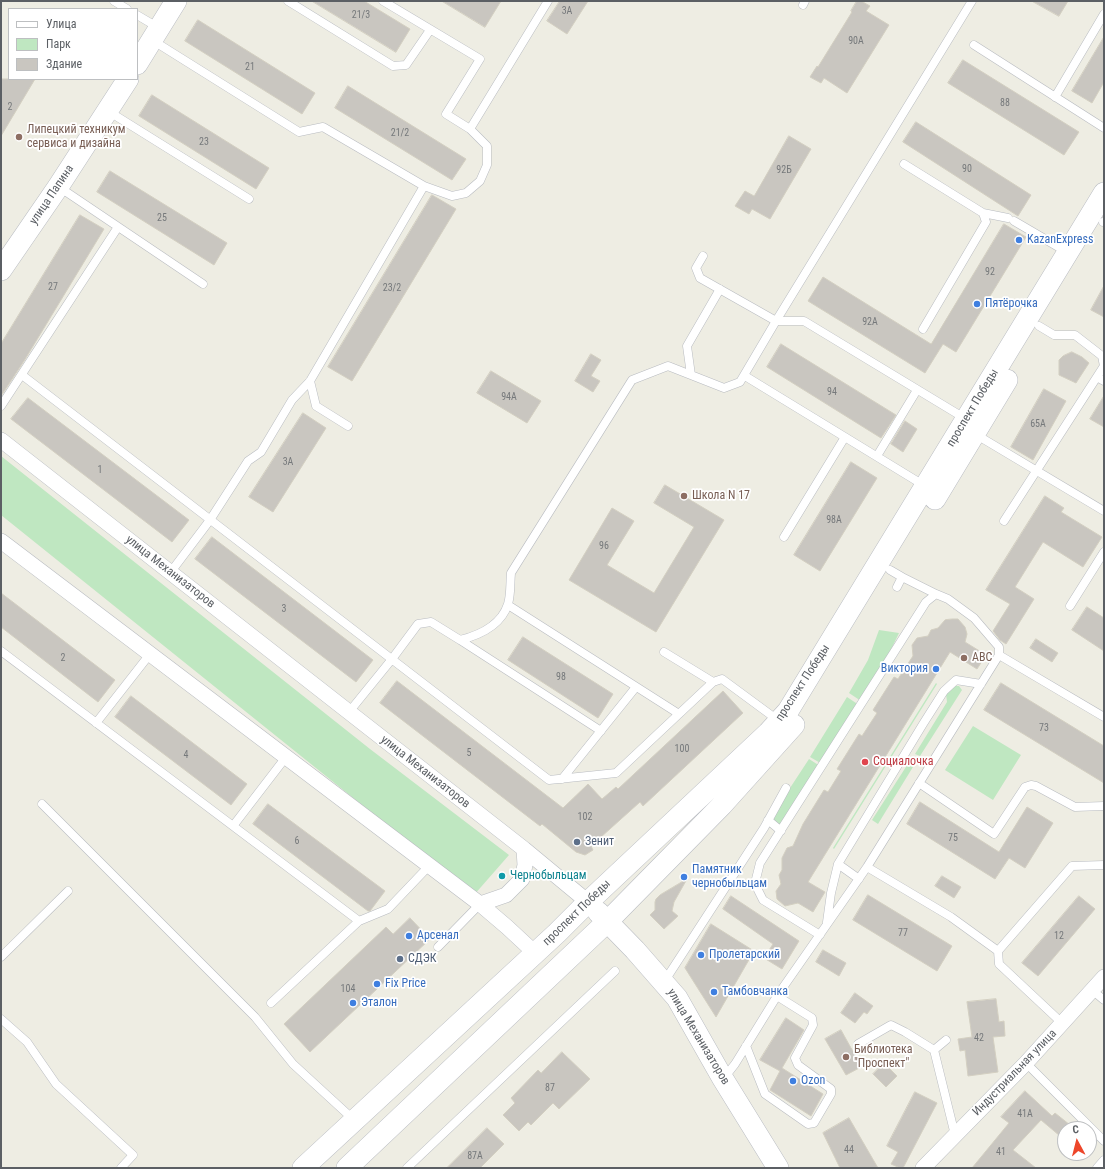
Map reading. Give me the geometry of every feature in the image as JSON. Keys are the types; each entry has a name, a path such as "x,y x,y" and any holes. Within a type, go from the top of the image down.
{"main road":[{"path":"138,62 176,1"},
{"name":"улица Папина","path":"1,270 58,187 127,80"},
{"name":"проспект Победы","path":"347,1168 608,921 722,805 798,720 896,578 970,427 1068,252 1104,193"},
{"name":"проспект Победы","path":"303,1168 535,953 780,721 788,711 925,486 970,427 1039,326 1104,222"},
{"name":"улица Механизаторов","path":"588,902 608,921 677,998 723,1079 778,1168"},
{"path":"375,1101 389,1109 394,1115 396,1122"}],"street":[{"name":"улица Механизаторов","path":"1,440 524,849 588,902"},
{"path":"1,541 480,904 535,953"},
{"path":"480,904 506,895 522,879 525,865 524,849"},
{"name":"Индустриальная улица","path":"923,1168 1026,1063 1104,977"}],"lane":[{"path":"114,1 125,8"},
{"path":"288,1 393,66 406,65 430,30"},
{"path":"138,16 155,34 299,132 323,127 424,186 452,196 466,193 480,181 487,165 487,146 470,129 446,114 480,58 383,1"},
{"path":"470,129 548,1"},
{"path":"460,640 475,637 500,619 508,605 510,573 632,380 668,366 724,388 740,382 745,376 776,321 972,1"},
{"path":"1055,97 1104,14"},
{"path":"974,45 1104,128"},
{"path":"108,111 249,199"},
{"path":"904,164 984,213 1011,220 1068,252"},
{"path":"170,573 210,520 248,461 261,452 292,400 310,381 424,186"},
{"path":"58,187 203,284"},
{"path":"922,329 986,222 984,213"},
{"path":"1,406 118,227"},
{"path":"702,256 696,268 700,278 776,321 804,321 917,390 1037,471 1104,511"},
{"path":"691,375 687,346 720,289"},
{"path":"1004,521 1100,379 1104,366 1102,356 1075,335 1054,334 1039,326"},
{"path":"22,375 549,780 616,773 713,682 722,679 780,721"},
{"path":"745,376 925,486"},
{"path":"310,381 316,406 348,426"},
{"path":"877,456 917,390"},
{"path":"784,537 845,437"},
{"path":"1070,606 1104,552"},
{"path":"723,1079 735,1064 777,996 867,867 999,655 999,647 974,618 948,599 896,578"},
{"path":"820,935 763,900 758,890 756,879 760,864 926,602 936,594"},
{"path":"508,605 679,714"},
{"path":"349,712 392,660 418,624 431,622 600,731"},
{"path":"1,651 359,921"},
{"path":"664,652 713,682"},
{"path":"96,722 150,654"},
{"path":"999,655 1104,717"},
{"path":"827,925 831,893 838,864 944,691 956,680 981,684"},
{"path":"562,778 636,687"},
{"path":"233,826 286,757"},
{"path":"919,783 994,834 1025,788 1031,785 1036,786 1076,807 1104,806"},
{"path":"664,982 768,820 786,788"},
{"path":"42,804 255,1017 293,1064 354,1120"},
{"path":"768,820 781,831"},
{"path":"838,864 859,879"},
{"path":"1062,1023 999,964 998,951 1072,866 1104,865"},
{"path":"271,1003 359,921 388,908 429,866"},
{"path":"867,867 951,917 998,951"},
{"path":"1,957 68,891"},
{"path":"438,948 480,904"},
{"path":"407,1168 615,971"},
{"path":"1092,990 1104,1000"},
{"path":"746,1046 765,1094 808,1124 814,1123 831,1094 831,1089 798,1065 794,1058 813,1025 812,1018 777,996"},
{"path":"1,1019 27,1042 56,1084 133,1155 121,1168"},
{"path":"858,1044 891,1026 905,1032 934,1050 955,1136"},
{"path":"934,1050 946,1040"},
{"path":"1026,1063 1104,1141"},
{"path":"1097,1168 1104,1160"}],"green space":[{"path":"1,456 370,749 509,855 474,895 1,515"},
{"path":"879,630 899,633 883,666 861,701 849,693 868,660"},
{"path":"936,683 937,684 834,849 833,848"},
{"path":"955,686 959,686 962,690 920,756 915,754 947,702 946,694"},
{"path":"847,697 859,705 822,764 810,757"},
{"path":"973,726 1021,755 993,800 945,770"},
{"path":"809,759 820,766 780,829 769,820"},
{"path":"911,759 916,762 878,824 872,820"}],"building":[{"path":"312,1 364,1 410,29 396,52"},
{"path":"442,1 501,1 485,27"},
{"path":"560,1 588,1 567,34 547,21"},
{"path":"857,1 861,1 870,6 866,11 889,25 847,93 824,78 821,83 810,77 817,66 818,67 852,12 851,11"},
{"path":"1032,1 1068,1 1059,16"},
{"path":"198,20 315,93 302,114 185,41"},
{"path":"1104,37 1104,82 1092,103 1072,91"},
{"path":"963,60 1079,132 1064,155 948,83"},
{"path":"1,79 34,80 1,136"},
{"path":"348,86 466,159 452,180 335,108"},
{"path":"152,95 269,168 256,189 139,116"},
{"path":"916,122 1031,195 1018,216 903,142"},
{"path":"789,136 811,149 770,219 752,209 749,214 735,206 745,191 754,196"},
{"path":"110,171 227,243 214,265 97,192"},
{"path":"432,195 456,209 352,381 328,367"},
{"path":"80,215 104,229 24,361 1,396 1,344"},
{"path":"1004,224 1026,237 956,352 943,344 925,373 808,301 823,277 931,344"},
{"path":"1104,286 1104,317 1091,310"},
{"path":"781,344 896,415 881,438 767,367"},
{"path":"1072,352 1082,357 1089,363 1076,383 1059,375 1059,360 1063,356"},
{"path":"591,354 601,360 591,376 600,381 593,392 575,381"},
{"path":"491,371 541,401 527,423 477,393"},
{"path":"1044,389 1066,401 1033,460 1011,447"},
{"path":"1104,396 1104,427 1090,419"},
{"path":"28,398 189,520 172,542 11,419"},
{"path":"303,413 326,428 273,512 249,497"},
{"path":"905,421 917,429 903,452 891,444"},
{"path":"851,462 877,478 820,571 794,555"},
{"path":"665,485 724,520 656,632 569,580 612,508 634,521 607,565 654,593 694,527 654,503"},
{"path":"1045,496 1064,508 1061,512 1102,537 1083,567 1043,542 1015,587 1034,599 1006,644 1000,640 993,631 1010,604 986,590"},
{"path":"212,537 373,660 356,682 195,559"},
{"path":"1,593 115,680 98,702 1,627"},
{"path":"1087,607 1104,618 1104,651 1072,630"},
{"path":"958,619 965,627 967,634 965,642 986,655 977,669 950,652 808,882 825,892 813,912 798,903 785,906 777,899 776,891 781,884 779,875 782,870 782,858 787,848 793,846 803,824 824,790 828,792 841,771 837,769 859,734 862,736 877,713 873,710 894,677 898,679 913,656 912,645 917,638 928,636 931,630 938,628 945,620"},
{"path":"523,637 613,694 598,718 508,660"},
{"path":"1036,639 1058,653 1052,662 1030,648"},
{"path":"397,681 563,808 588,784 602,799 616,787 618,789 723,691 743,713 643,806 640,802 591,846 593,850 585,855 576,852 542,824 540,826 380,703"},
{"path":"1001,683 1104,746 1104,783 984,710"},
{"path":"131,696 247,784 231,805 115,717"},
{"path":"920,802 999,852 1027,807 1053,823 1025,868 1009,858 995,879 907,824"},
{"path":"268,804 385,891 370,911 253,824"},
{"path":"942,876 961,887 954,898 935,886"},
{"path":"687,879 674,902 672,911 678,916 664,929 650,915 655,910 656,899"},
{"path":"868,895 952,946 937,971 853,920"},
{"path":"731,896 799,941 782,969 764,958 773,944 723,909"},
{"path":"1079,896 1095,909 1038,976 1022,963"},
{"path":"410,918 430,939 310,1052 284,1024 386,927 393,934"},
{"path":"711,924 754,951 716,1017 685,968"},
{"path":"823,950 846,963 839,976 816,962"},
{"path":"855,993 873,1006 867,1014 864,1012 855,1023 841,1013"},
{"path":"996,999 999,1022 1004,1021 1005,1036 993,1037 998,1072 968,1076 965,1050 960,1051 958,1039 972,1037 967,1002"},
{"path":"786,1018 804,1030 782,1068 823,1094 811,1116 770,1090 780,1071 760,1060"},
{"name":"Библиотека \"Проспект\"","path":"841,1030 863,1066 846,1075 825,1039"},
{"path":"562,1052 590,1079 559,1109 553,1103 531,1125 528,1122 519,1131 503,1115 515,1103 511,1098 538,1070 541,1073"},
{"path":"884,1063 897,1076 886,1087 873,1074"},
{"path":"1025,1091 1052,1116 1055,1113 1065,1121 1057,1121 1057,1133 1041,1120 1013,1150 1036,1168 972,1168 1009,1123 1001,1117"},
{"path":"915,1092 937,1103 903,1168 900,1168 891,1164 898,1152 887,1146"},
{"path":"849,1118 878,1168 840,1168 823,1133"},
{"path":"487,1128 504,1144 480,1168 447,1168"}],"place":[{"name":"Липецкий техникум сервиса и дизайна","path":"19,137"},
{"name":"KazanExpress","path":"1019,240"},
{"name":"Пятёрочка","path":"977,304"},
{"name":"Школа N 17","path":"684,496"},
{"name":"АВС","path":"964,658"},
{"name":"Виктория","path":"936,669"},
{"name":"Социалочка","path":"865,762"},
{"name":"Зенит","path":"577,842"},
{"name":"Чернобыльцам","path":"502,876"},
{"name":"Памятник чернобыльцам","path":"684,877"},
{"name":"Арсенал","path":"409,936"},
{"name":"Пролетарский","path":"701,955"},
{"name":"СДЭК","path":"400,959"},
{"name":"Fix Price","path":"377,984"},
{"name":"Тамбовчанка","path":"714,992"},
{"name":"Эталон","path":"353,1003"},
{"name":"Библиотека \"Проспект\"","path":"846,1057"},
{"name":"Ozon","path":"793,1081"}]}
